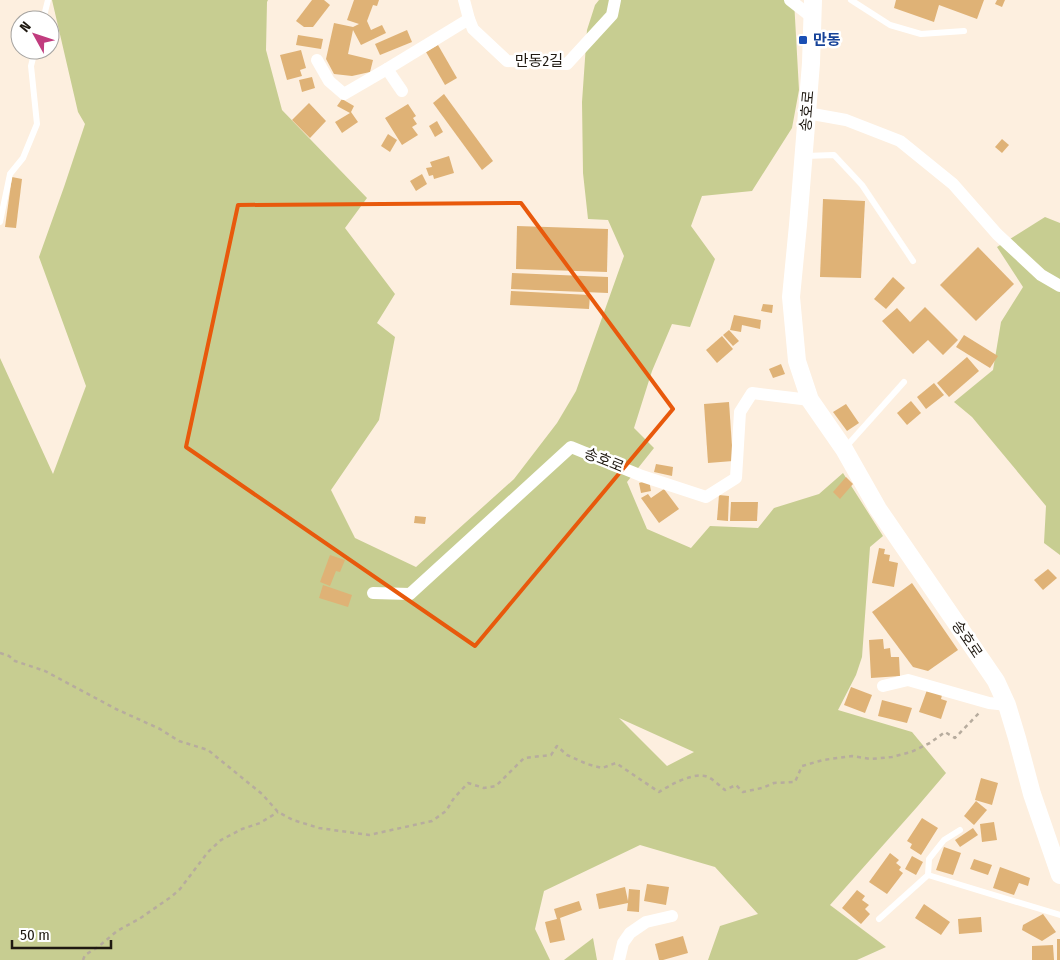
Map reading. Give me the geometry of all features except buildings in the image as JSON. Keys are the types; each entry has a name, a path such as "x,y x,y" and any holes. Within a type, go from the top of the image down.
{"main road":[{"name":"송호로","path":"813,0 807,113 791,297 797,362 810,400 844,450 878,509 996,681 998,704 1017,738 1032,794 1060,875"}],"street":[{"name":"만동2길","path":"464,0 473,29 507,61 567,64 612,15 615,0"},
{"path":"790,0 813,18"},
{"path":"318,60 329,81 344,94 469,19"},
{"path":"387,69 402,92"},
{"path":"807,113 846,120 900,141 953,184 997,234 1041,275 1060,286"},
{"name":"송호로","path":"373,593 410,594 571,447 642,476 706,497 736,478 740,412 752,393 810,400"},
{"path":"883,686 908,680 998,704"},
{"path":"619,960 623,943 630,932 646,922 672,916"}],"lane":[{"path":"851,0 890,25 921,34 964,31"},
{"path":"0,222 10,174 23,158 37,124 31,66 32,60"},
{"path":"803,156 834,155 862,184 913,261"},
{"path":"844,450 904,382"},
{"path":"879,919 928,875 929,860 944,840 960,830"},
{"path":"928,875 1060,915"}],"path":[{"path":"0,652 15,661 45,670 116,709 160,728 179,741 208,750 262,794 278,812 293,820 319,828 369,835 432,821 446,811 454,798 468,784 484,788 496,786 524,758 551,755 557,746 567,755 587,764 602,768 616,763 658,792 690,777 707,776 725,790 736,785 743,792 774,783 795,782 802,766 823,760 852,756 871,759 892,757 911,752 930,743 945,732 955,738 978,714 998,704"},
{"path":"83,960 85,955 117,931 180,889 208,852 221,840 242,829 260,823 278,812"}],"highlighted area":[{"path":"521,203 673,409 475,646 186,447 238,205"}],"green space":[{"path":"52,0 268,0 266,50 282,110 367,198 345,228 395,294 377,323 395,337 379,420 331,490 355,538 416,567 514,479 557,423 576,391 624,256 608,220 588,219 583,173 582,102 587,30 595,5 599,0 794,0 799,90 792,128 752,191 702,196 691,226 715,259 690,327 672,324 652,371 634,428 654,448 627,482 647,529 691,548 710,526 758,528 774,508 819,494 843,473 883,536 870,547 862,657 856,675 838,710 912,732 946,773 830,905 886,947 857,960 708,960 720,926 758,914 715,867 640,845 544,891 535,929 550,960 0,960 0,358 53,474 86,386 39,257 85,124 78,112 60,34 60,10 54,10","holes":["619,718 694,752 667,766"]},
{"path":"1045,217 1060,223 1060,555 1044,543 1046,506 972,417 954,402 993,370 1001,322 1023,287 997,247"},
{"path":"593,938 597,960 564,960"}],"place":[{"name":"만동","path":"803,40"}]}
